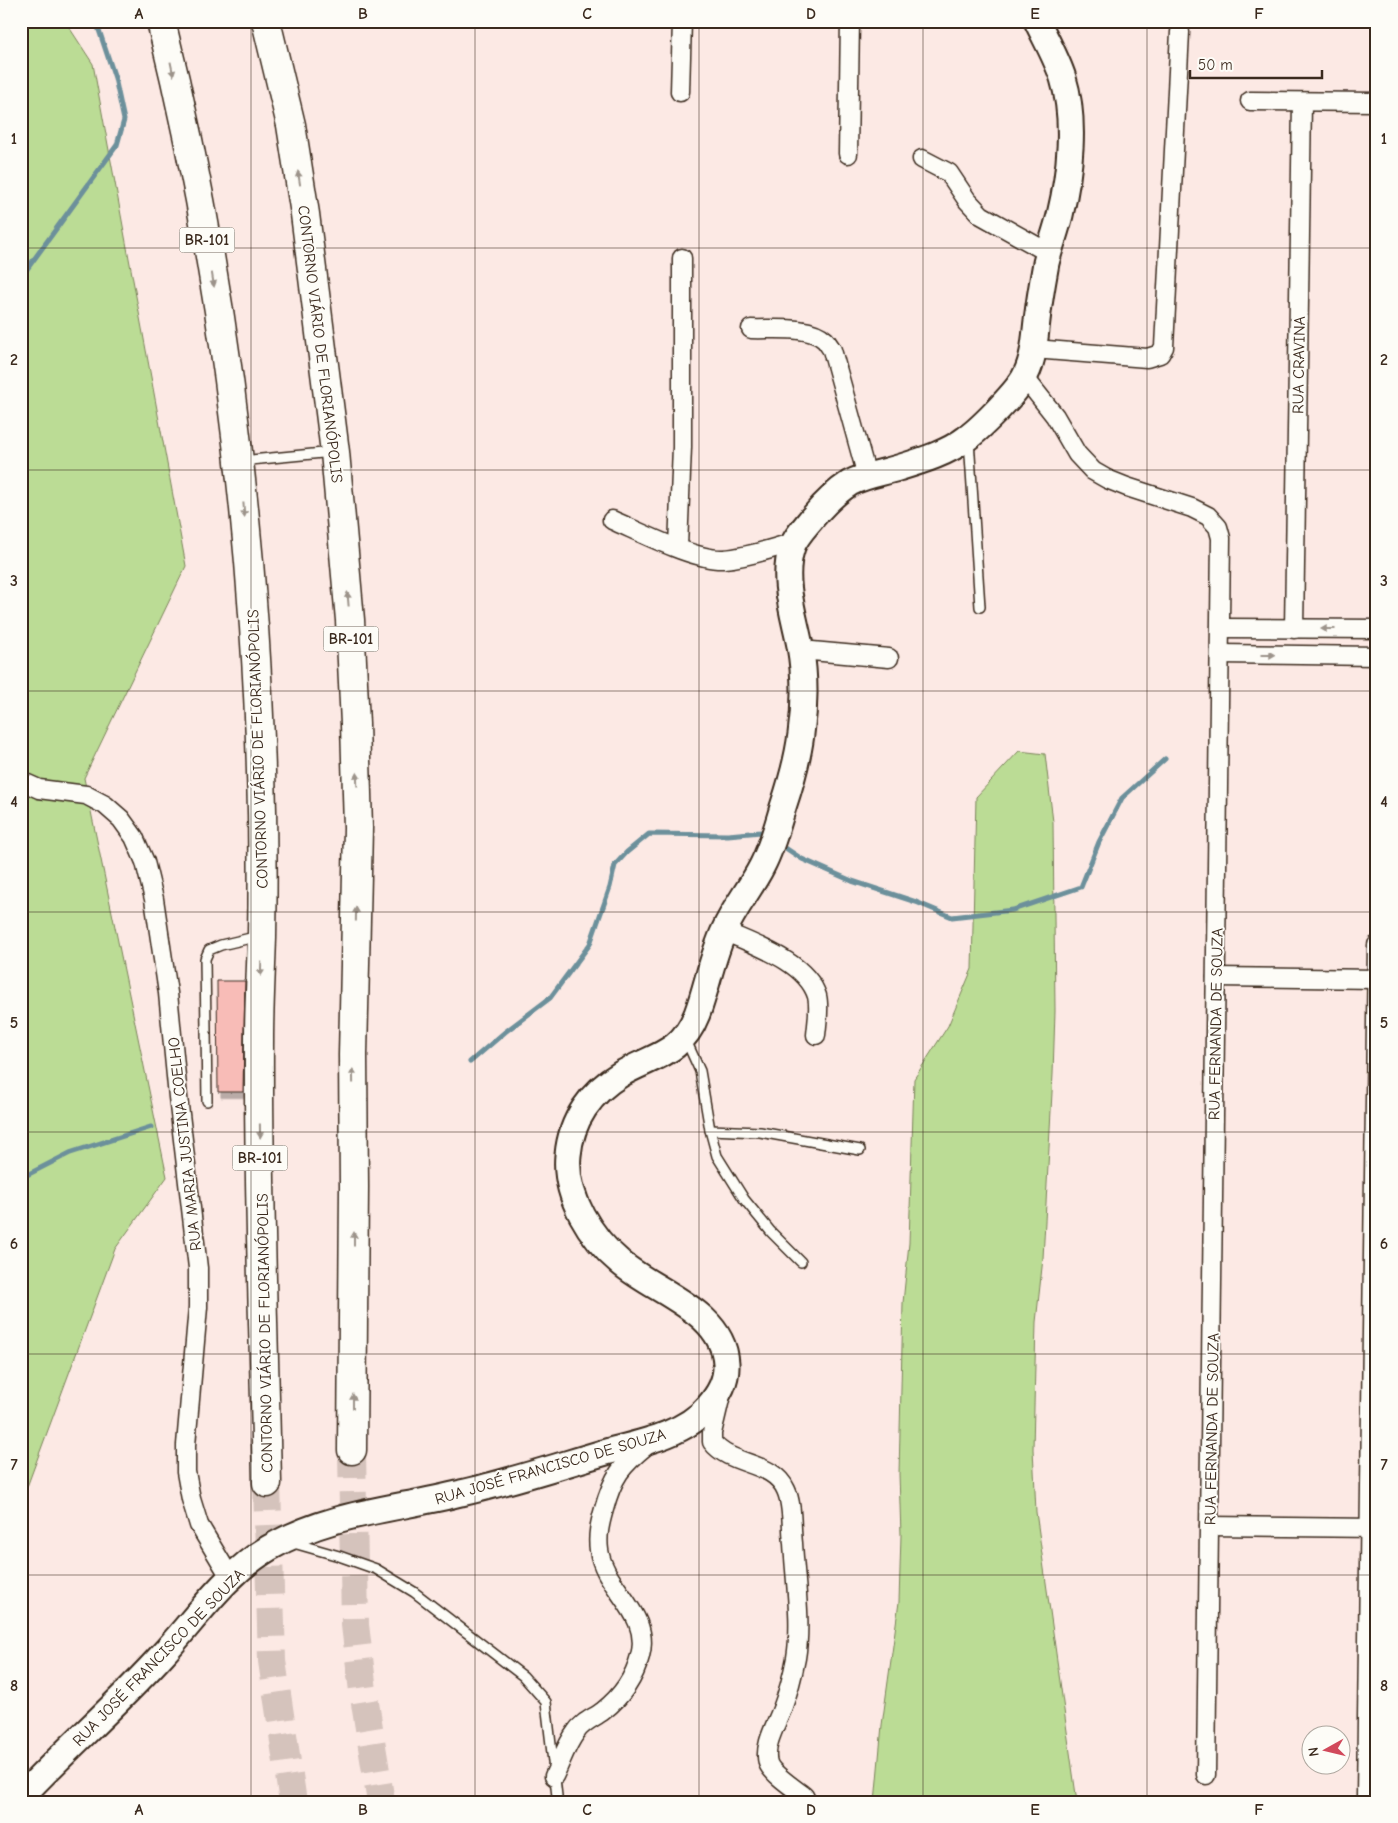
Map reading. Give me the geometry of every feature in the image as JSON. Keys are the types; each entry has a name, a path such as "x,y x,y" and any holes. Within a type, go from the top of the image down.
{"highway":[{"name":"CONTORNO VIÁRIO DE FLORIANÓPOLIS","path":"161,21 188,142 222,333 239,461 254,627 262,832 259,1066 267,1483"},
{"name":"CONTORNO VIÁRIO DE FLORIANÓPOLIS","path":"266,21 291,125 305,214 335,452 356,724 358,828 353,1055 352,1450"}],"street":[{"path":"680,92 682,21"},
{"path":"848,154 850,21"},
{"path":"612,520 706,557 723,559 745,556 792,543 828,500 853,482 867,476 929,458 954,448 969,437 1026,378 1034,349 1038,305 1049,253 1060,214 1070,153 1070,128 1064,81 1037,21"},
{"path":"1034,349 1147,358 1160,354 1164,347 1180,32"},
{"path":"1250,101 1377,102"},
{"name":"RUA CRAVINA","path":"1294,629 1302,102"},
{"path":"922,159 949,173 967,200 981,215 1049,253"},
{"path":"678,547 682,447 682,258"},
{"path":"750,329 798,330 812,332 824,339 832,350 867,476"},
{"name":"RUA FERNANDA DE SOUZA","path":"1026,378 1055,416 1077,454 1093,471 1127,487 1192,508 1208,516 1218,527 1221,538 1206,1776"},
{"name":"RUA JOSÉ FRANCISCO DE SOUZA","path":"21,1797 166,1652 230,1577 268,1548 336,1519 462,1493 655,1438 687,1425 704,1413 723,1387 727,1367 723,1343 710,1324 692,1309 640,1278 616,1259 594,1233 578,1208 570,1188 567,1164 572,1130 579,1114 601,1089 621,1074 678,1045 685,1037 694,1021 724,931 760,871 770,850 787,794 800,744 803,724 803,667 790,599 788,572 792,543"},
{"path":"1220,628 1377,629"},
{"path":"801,650 889,658"},
{"path":"1220,654 1377,656"},
{"name":"RUA MARIA JUSTINA COELHO","path":"21,781 39,789 86,795 105,805 122,819 134,837 145,862 154,898 168,993 198,1268 197,1323 186,1445 186,1472 191,1499 199,1525 230,1577"},
{"path":"724,931 773,954 803,973 812,983 818,998 816,1035"},
{"path":"1366,1798 1373,1528 1377,945"},
{"path":"1216,977 1376,979"},
{"path":"723,1387 712,1433 712,1442 724,1454 770,1472 780,1479 787,1492 797,1616 796,1657 783,1708 768,1746 767,1757 768,1765 773,1772 804,1796 807,1802"},
{"path":"554,1776 582,1724 602,1712 621,1695 636,1670 641,1653 641,1636 638,1622 604,1567 599,1551 598,1532 608,1494 617,1474 627,1461 655,1438"},
{"path":"1210,1526 1373,1528"}],"lane":[{"path":"969,437 980,607"},
{"path":"239,461 335,452"},
{"path":"207,1101 205,959 209,950 220,944 262,935"},
{"path":"685,1037 700,1070 710,1130 717,1156 744,1200 771,1232 801,1262"},
{"path":"710,1130 760,1132 860,1150"},
{"path":"284,1541 339,1556 376,1570 414,1592 523,1676 546,1702 557,1796 556,1802"}],"green space":[{"path":"21,21 65,21 93,64 186,566 84,778 167,1177 115,1249 21,1503"},
{"path":"1019,751 1045,754 1053,822 1055,1011 1053,1074 1043,1258 1036,1322 1033,1449 1036,1512 1077,1802 875,1802 882,1725 899,1602 901,1535 899,1474 903,1303 909,1243 914,1079 948,1026 972,969 976,797"}],"building":[{"path":"217,981 245,981 243,1092 218,1092"}],"waterway":[{"path":"21,280 117,145 124,120 115,78 96,21"},
{"path":"787,849 802,859 852,881 916,902 952,917 1013,910 1081,887 1099,842 1122,798 1165,759"},
{"path":"470,1062 505,1032 550,998 590,944 610,887 615,865 627,852 649,834 728,835 761,832"},
{"path":"21,1178 70,1153 151,1127"}],"tunnel":[{"path":"352,1450 355,1625 363,1691 381,1802"},
{"path":"267,1483 272,1661 293,1802"}]}
